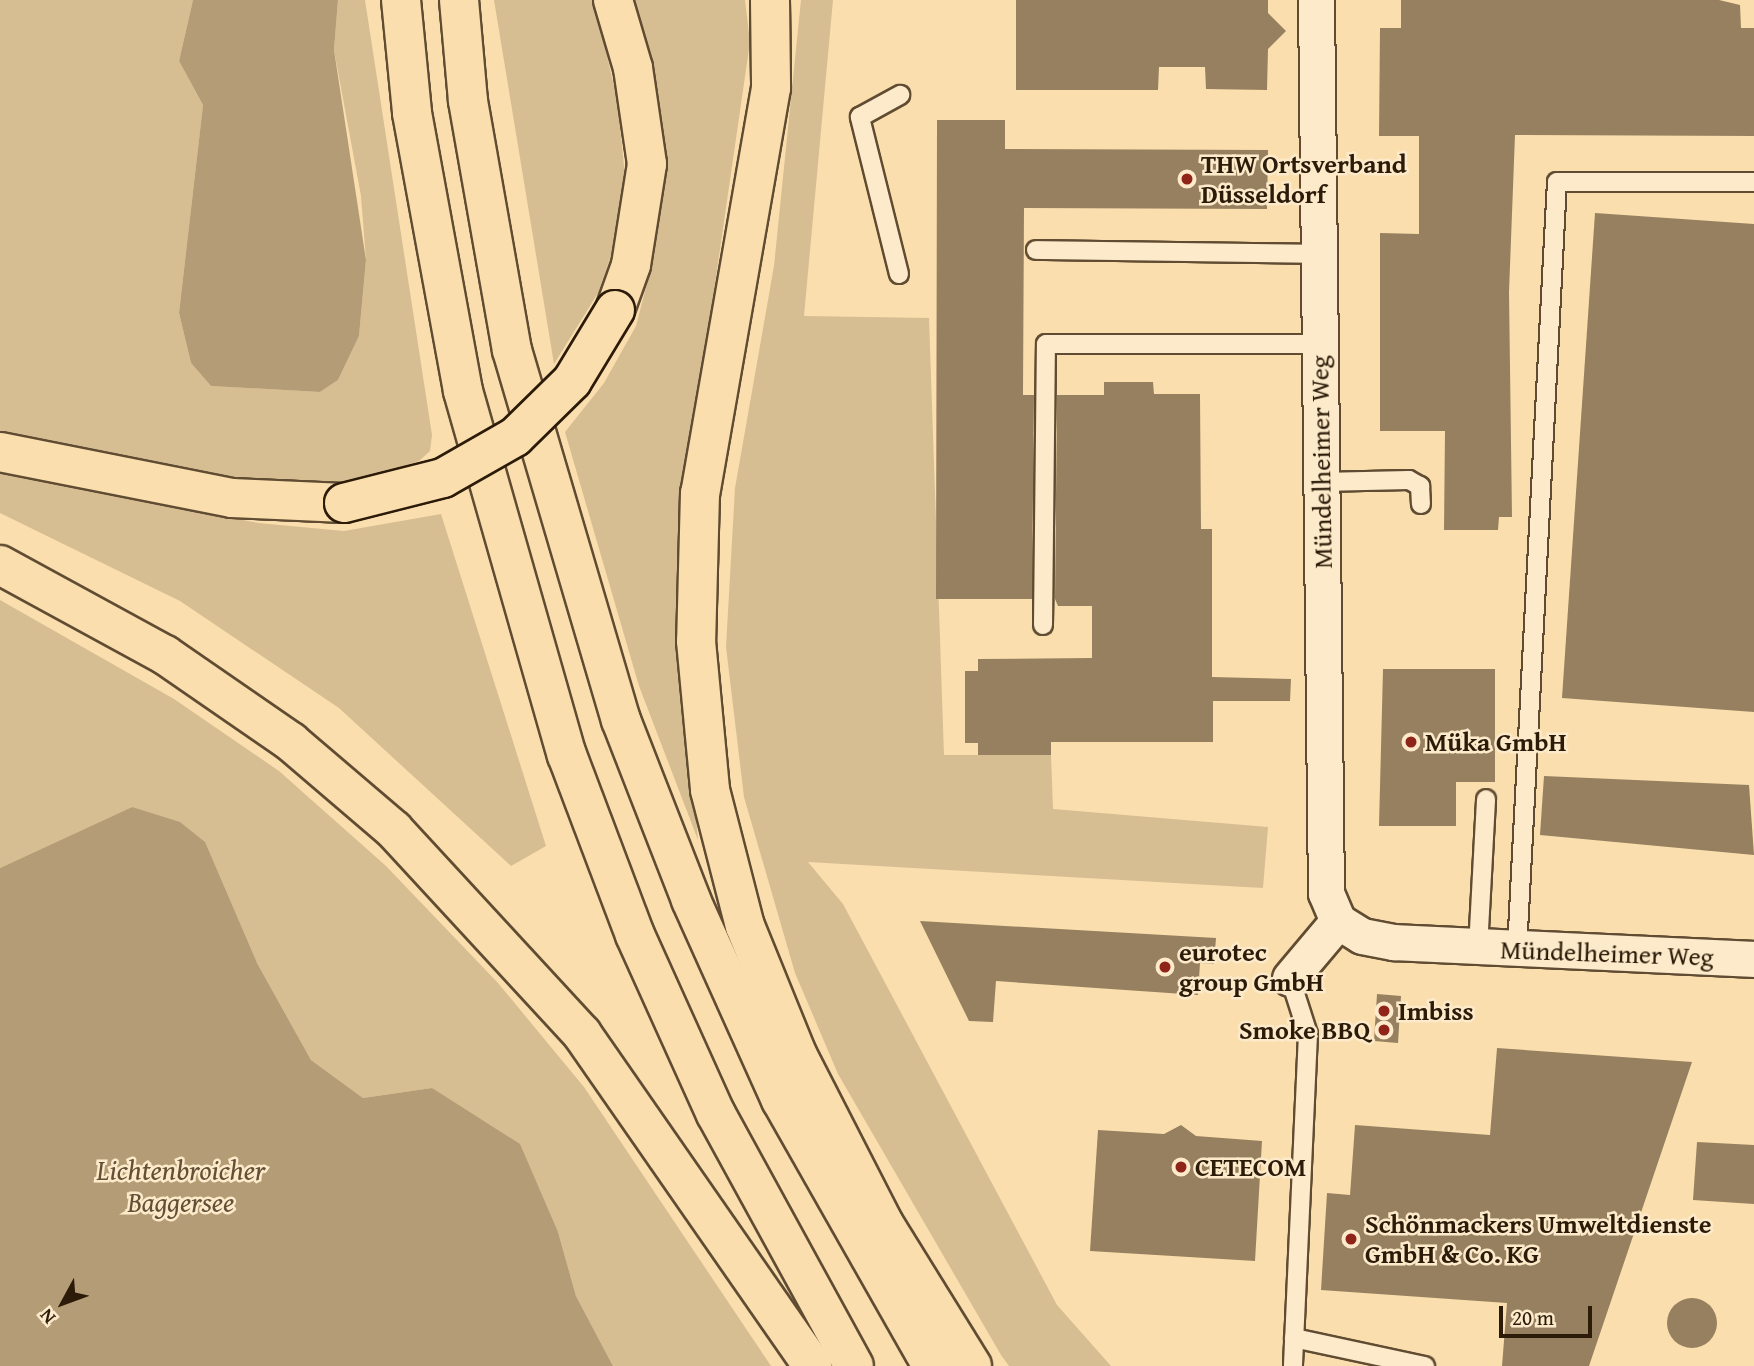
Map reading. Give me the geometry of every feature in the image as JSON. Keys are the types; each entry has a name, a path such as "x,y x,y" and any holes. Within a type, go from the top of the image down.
{"highway":[{"path":"401,0 412,113 463,391 567,755 635,935 716,1114 854,1366"},
{"path":"459,0 468,101 512,350 621,720 691,900 781,1100 932,1366"},
{"path":"0,452 232,498 344,503 443,478 515,437 572,381 615,310 636,241 647,164 633,68 613,0"},
{"path":"770,0 771,88 700,493 696,641 710,790 745,926 797,1054 884,1224 972,1366"},
{"path":"0,565 165,655 291,742 394,830 582,1034 813,1366"}],"street":[{"name":"Mündelheimer Weg","path":"1316,0 1326,893 1338,922 1383,940 1517,950 1754,959"},
{"path":"1290,978 1338,922"}],"lane":[{"path":"899,274 860,117 900,95"},
{"path":"1517,950 1557,182 1754,182"},
{"path":"1036,250 1318,254"},
{"path":"1043,625 1046,344 1319,344"},
{"path":"1321,482 1409,480 1420,486 1421,504"},
{"path":"1478,948 1486,799"},
{"path":"1290,978 1308,1034 1293,1366"},
{"path":"1294,1338 1425,1366"}],"shaded area":[{"path":"0,0 193,0 179,61 203,105 179,313 191,363 211,386 320,392 338,380 359,336 366,260 361,196 334,50 338,0 365,0 432,435 430,451 419,461 345,486 264,492 0,440"},
{"path":"494,0 594,0 617,99 625,175 619,232 598,293 554,364"},
{"path":"629,0 745,0 750,42 685,491 681,652 698,840 639,686 565,432 604,383 636,326 654,256 663,189 656,112"},
{"path":"801,0 833,0 804,316 929,318 944,755 1051,755 1053,809 1268,827 1263,888 808,862 843,904 1057,1305 1111,1366 1009,1366 1001,1355 838,1074 795,973 744,797 726,647 735,488 774,266"},
{"path":"0,473 258,523 344,531 441,514 546,846 511,866 339,708 180,601 0,513"},
{"path":"0,600 174,699 279,771 386,866 498,983 584,1087 771,1366 613,1366 576,1296 558,1232 432,1088 363,1098 311,1060 257,963 132,807 0,868"}],"water":[{"path":"193,0 338,0 334,50 366,260 359,336 338,380 320,392 211,386 191,363 179,313 203,105 179,61"},
{"name":"Lichtenbroicher Baggersee","path":"132,807 180,822 205,842 257,963 311,1060 363,1098 432,1088 520,1144 558,1232 576,1296 613,1366 0,1366 0,868"}],"building":[{"path":"1016,0 1268,0 1268,13 1286,31 1268,49 1267,90 1206,89 1205,67 1159,67 1158,90 1016,90"},
{"path":"1401,0 1719,0 1740,5 1741,28 1754,28 1754,136 1515,135 1509,292 1512,517 1499,517 1498,530 1444,530 1445,431 1380,431 1380,233 1419,234 1419,136 1379,136 1380,28 1401,28"},
{"path":"937,120 1005,120 1005,149 1268,150 1267,209 1024,208 1023,395 1034,395 1032,599 936,599"},
{"path":"1595,213 1754,224 1754,712 1562,698"},
{"path":"1104,382 1153,382 1154,394 1200,394 1201,529 1212,529 1212,677 1291,679 1290,701 1213,701 1213,742 1051,742 1051,755 978,755 978,743 965,743 965,671 978,671 978,659 1092,658 1092,606 1058,606 1055,599 1057,395 1104,395"},
{"path":"1383,669 1495,669 1495,782 1456,782 1456,826 1379,826"},
{"path":"1544,776 1749,785 1754,855 1540,835"},
{"path":"920,921 1216,938 1214,964 1200,963 1198,995 996,981 993,1022 969,1021"},
{"path":"1377,994 1401,996 1398,1043 1374,1041"},
{"path":"1497,1048 1692,1062 1589,1366 1502,1366 1507,1303 1321,1290 1327,1193 1350,1195 1355,1125 1490,1135"},
{"path":"1181,1125 1196,1136 1262,1141 1255,1261 1090,1251 1098,1130 1164,1134"},
{"path":"1697,1142 1754,1145 1754,1204 1693,1200"},
{"path":"1692,1298 1710,1305 1717,1323 1710,1341 1692,1348 1674,1341 1667,1323 1674,1305"}],"place":[{"name":"THW Ortsverband Düsseldorf","path":"1187,179"},
{"name":"Müka GmbH","path":"1411,742"},
{"name":"eurotec group GmbH","path":"1165,967"},
{"name":"Imbiss","path":"1384,1011"},
{"name":"Smoke BBQ","path":"1384,1030"},
{"name":"CETECOM","path":"1181,1167"},
{"name":"Schönmackers Umweltdienste GmbH & Co. KG","path":"1351,1239"}]}
